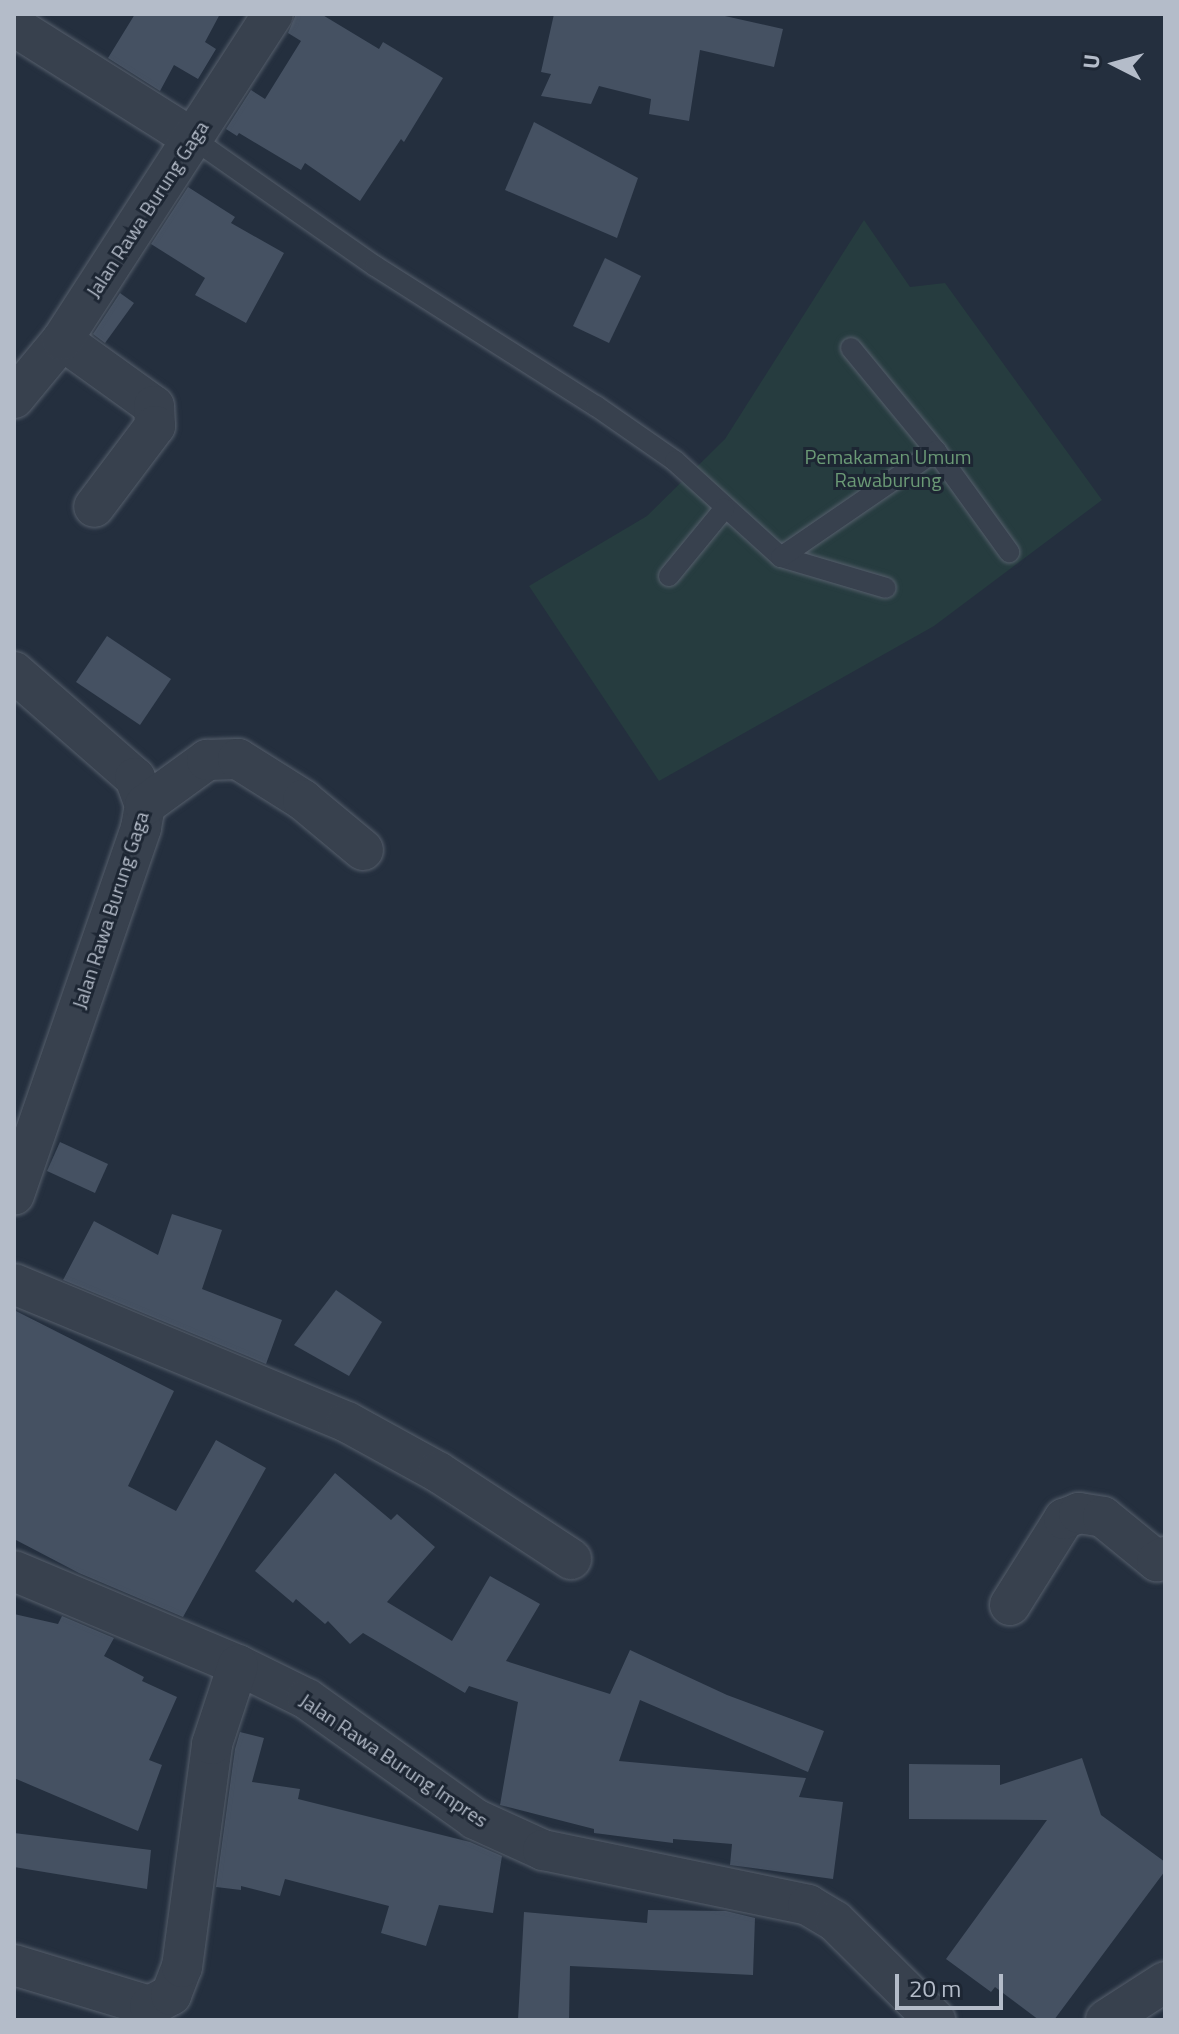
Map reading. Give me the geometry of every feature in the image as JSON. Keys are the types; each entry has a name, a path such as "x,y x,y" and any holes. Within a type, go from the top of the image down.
{"street":[{"name":"Jalan Rawa Burung Gaga","path":"14,398 62,340 273,14"},
{"path":"14,26 192,138"},
{"path":"62,340 154,406 155,426 94,507"},
{"name":"Jalan Rawa Burung Gaga","path":"14,672 135,778 145,805 141,828 14,1195"},
{"path":"145,805 207,760 238,759 303,800 363,850"},
{"path":"14,1284 347,1422 438,1472 571,1559"},
{"path":"1010,1605 1064,1519 1079,1513 1103,1517 1157,1561 1165,1557"},
{"name":"Jalan Rawa Burung Impres","path":"14,1571 238,1665 307,1699 475,1819 543,1850 808,1905 835,1921 935,2020"},
{"path":"14,1965 150,2006 171,1995 182,1967 212,1744 238,1665"},
{"path":"1106,2020 1165,1982"}],"lane":[{"path":"192,138 375,266 596,406 675,461 724,509 781,557 886,588"},
{"path":"851,348 936,451 1009,552"},
{"path":"781,557 936,451"},
{"path":"669,576 724,509"}],"green space":[{"name":"Pemakaman Umum Rawaburung","path":"864,220 910,287 945,283 1102,500 934,626 659,781 529,586 647,516 725,439"}],"building":[{"path":"135,14 220,14 205,42 216,49 198,79 174,65 160,91 108,58"},
{"path":"296,14 321,14 379,49 383,42 443,78 404,142 401,139 360,201 305,163 301,170 239,133 237,136 226,129 251,90 265,99 301,41 288,33"},
{"path":"554,14 716,14 783,29 774,67 700,50 689,121 649,114 651,99 599,86 591,104 541,96 551,74 541,72"},
{"path":"534,122 638,178 617,238 505,190"},
{"path":"188,187 235,217 231,223 284,253 246,323 195,295 205,278 151,244"},
{"path":"605,258 641,276 609,343 573,326"},
{"path":"120,293 134,303 105,343 93,334"},
{"path":"107,636 171,679 140,725 76,682"},
{"path":"60,1142 108,1164 95,1193 47,1171"},
{"path":"172,1214 222,1230 202,1289 282,1320 266,1364 63,1280 94,1221 158,1255"},
{"path":"336,1290 382,1322 349,1376 294,1345"},
{"path":"14,1310 174,1391 128,1486 176,1511 216,1440 266,1468 183,1617 79,1573 14,1539"},
{"path":"335,1473 391,1520 397,1514 435,1547 387,1602 452,1641 490,1576 540,1604 506,1661 610,1694 630,1650 727,1695 824,1731 808,1772 640,1700 619,1761 806,1778 799,1797 843,1802 833,1879 730,1865 732,1844 673,1839 673,1843 594,1833 594,1829 500,1805 518,1702 469,1686 465,1693 363,1633 350,1644 328,1621 325,1624 296,1599 293,1603 255,1571"},
{"path":"14,1614 58,1624 62,1616 114,1638 104,1656 144,1677 142,1681 177,1697 149,1760 162,1765 138,1831 14,1778"},
{"path":"240,1732 264,1738 252,1782 300,1789 298,1799 470,1842 502,1856 493,1913 439,1905 426,1946 381,1933 389,1906 285,1879 280,1896 241,1886 241,1890 216,1887"},
{"path":"1082,1758 1101,1815 1165,1862 1165,1871 1054,2020 1039,2020 995,1987 991,1992 946,1959 1047,1820 909,1819 909,1764 1000,1765 1000,1785"},
{"path":"14,1833 151,1850 147,1889 14,1867"},
{"path":"648,1910 726,1911 755,1918 753,1975 570,1966 569,2020 518,2020 524,1912 647,1923"}]}
